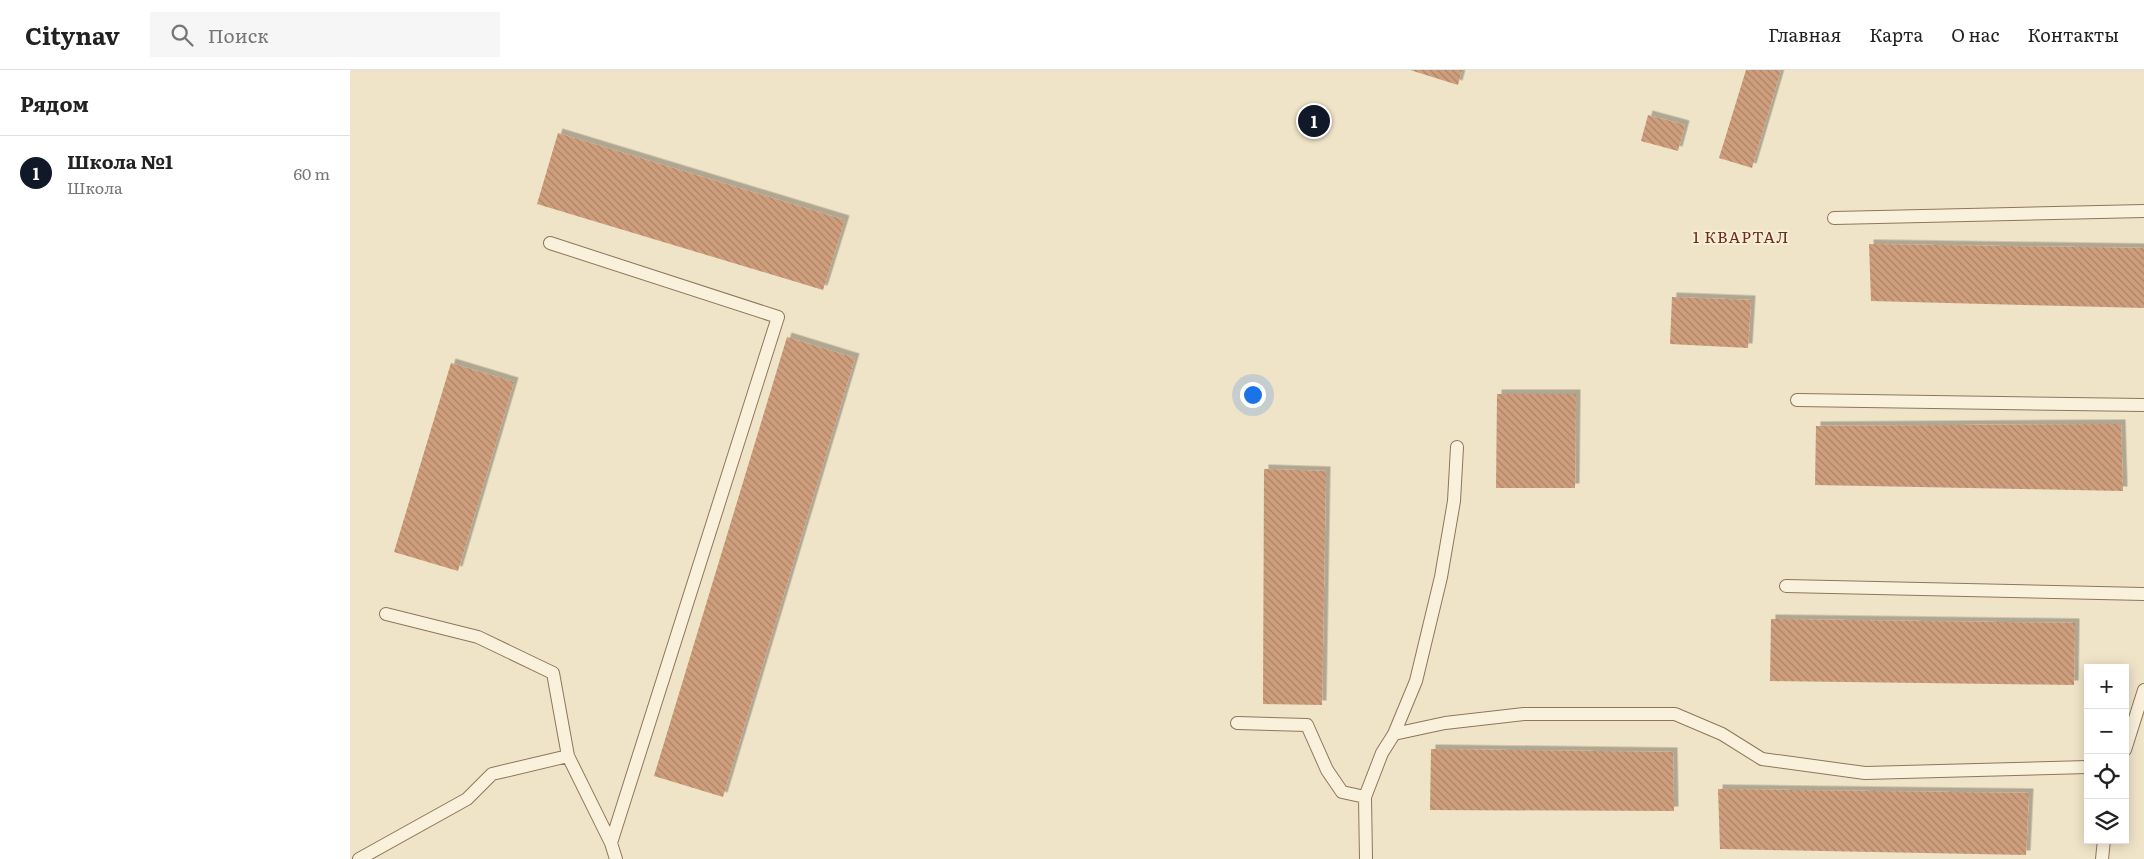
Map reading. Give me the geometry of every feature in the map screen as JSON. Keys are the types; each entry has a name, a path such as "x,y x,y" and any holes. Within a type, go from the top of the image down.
{"lane":[{"path":"1834,218 2144,211"},
{"path":"550,242 778,317 611,843"},
{"path":"1797,400 2144,405"},
{"path":"1366,859 1365,797 1382,753 1394,734 1416,681 1441,577 1454,501 1456,447"},
{"path":"1786,586 2144,594"},
{"path":"386,614 478,637 553,673 568,756 611,843 616,859"},
{"path":"2129,737 2144,690"},
{"path":"1394,734 1445,723 1524,714 1675,714 1722,734 1762,759 1772,761 1865,773 2084,768"},
{"path":"1237,723 1308,725 1327,770 1342,792 1365,797"},
{"path":"360,859 467,799 492,774 568,756"},
{"path":"2102,859 2104,844"}],"building":[{"path":"1410,70 1462,70 1458,85"},
{"path":"1746,70 1781,70 1752,168 1719,158"},
{"path":"1648,115 1685,125 1678,151 1641,141"},
{"path":"558,133 845,220 823,290 537,204"},
{"path":"1869,244 2144,248 2144,308 1871,301"},
{"path":"1672,297 1751,300 1748,348 1670,344"},
{"path":"787,337 855,358 723,797 654,776"},
{"path":"451,363 514,382 458,571 394,552"},
{"path":"1497,394 1576,394 1575,488 1496,488"},
{"path":"2121,424 2123,491 1815,485 1816,426"},
{"path":"1264,469 1326,471 1322,705 1263,704"},
{"path":"1771,619 2075,623 2074,685 1770,681"},
{"path":"1431,749 1673,752 1674,811 1430,810"},
{"path":"1718,789 2029,793 2026,855 1720,849"}],"place":[{"name":"Школа №1","path":"1314,121"}],"district":[{"name":"1 КВАРТАЛ","path":"1741,237"}]}
